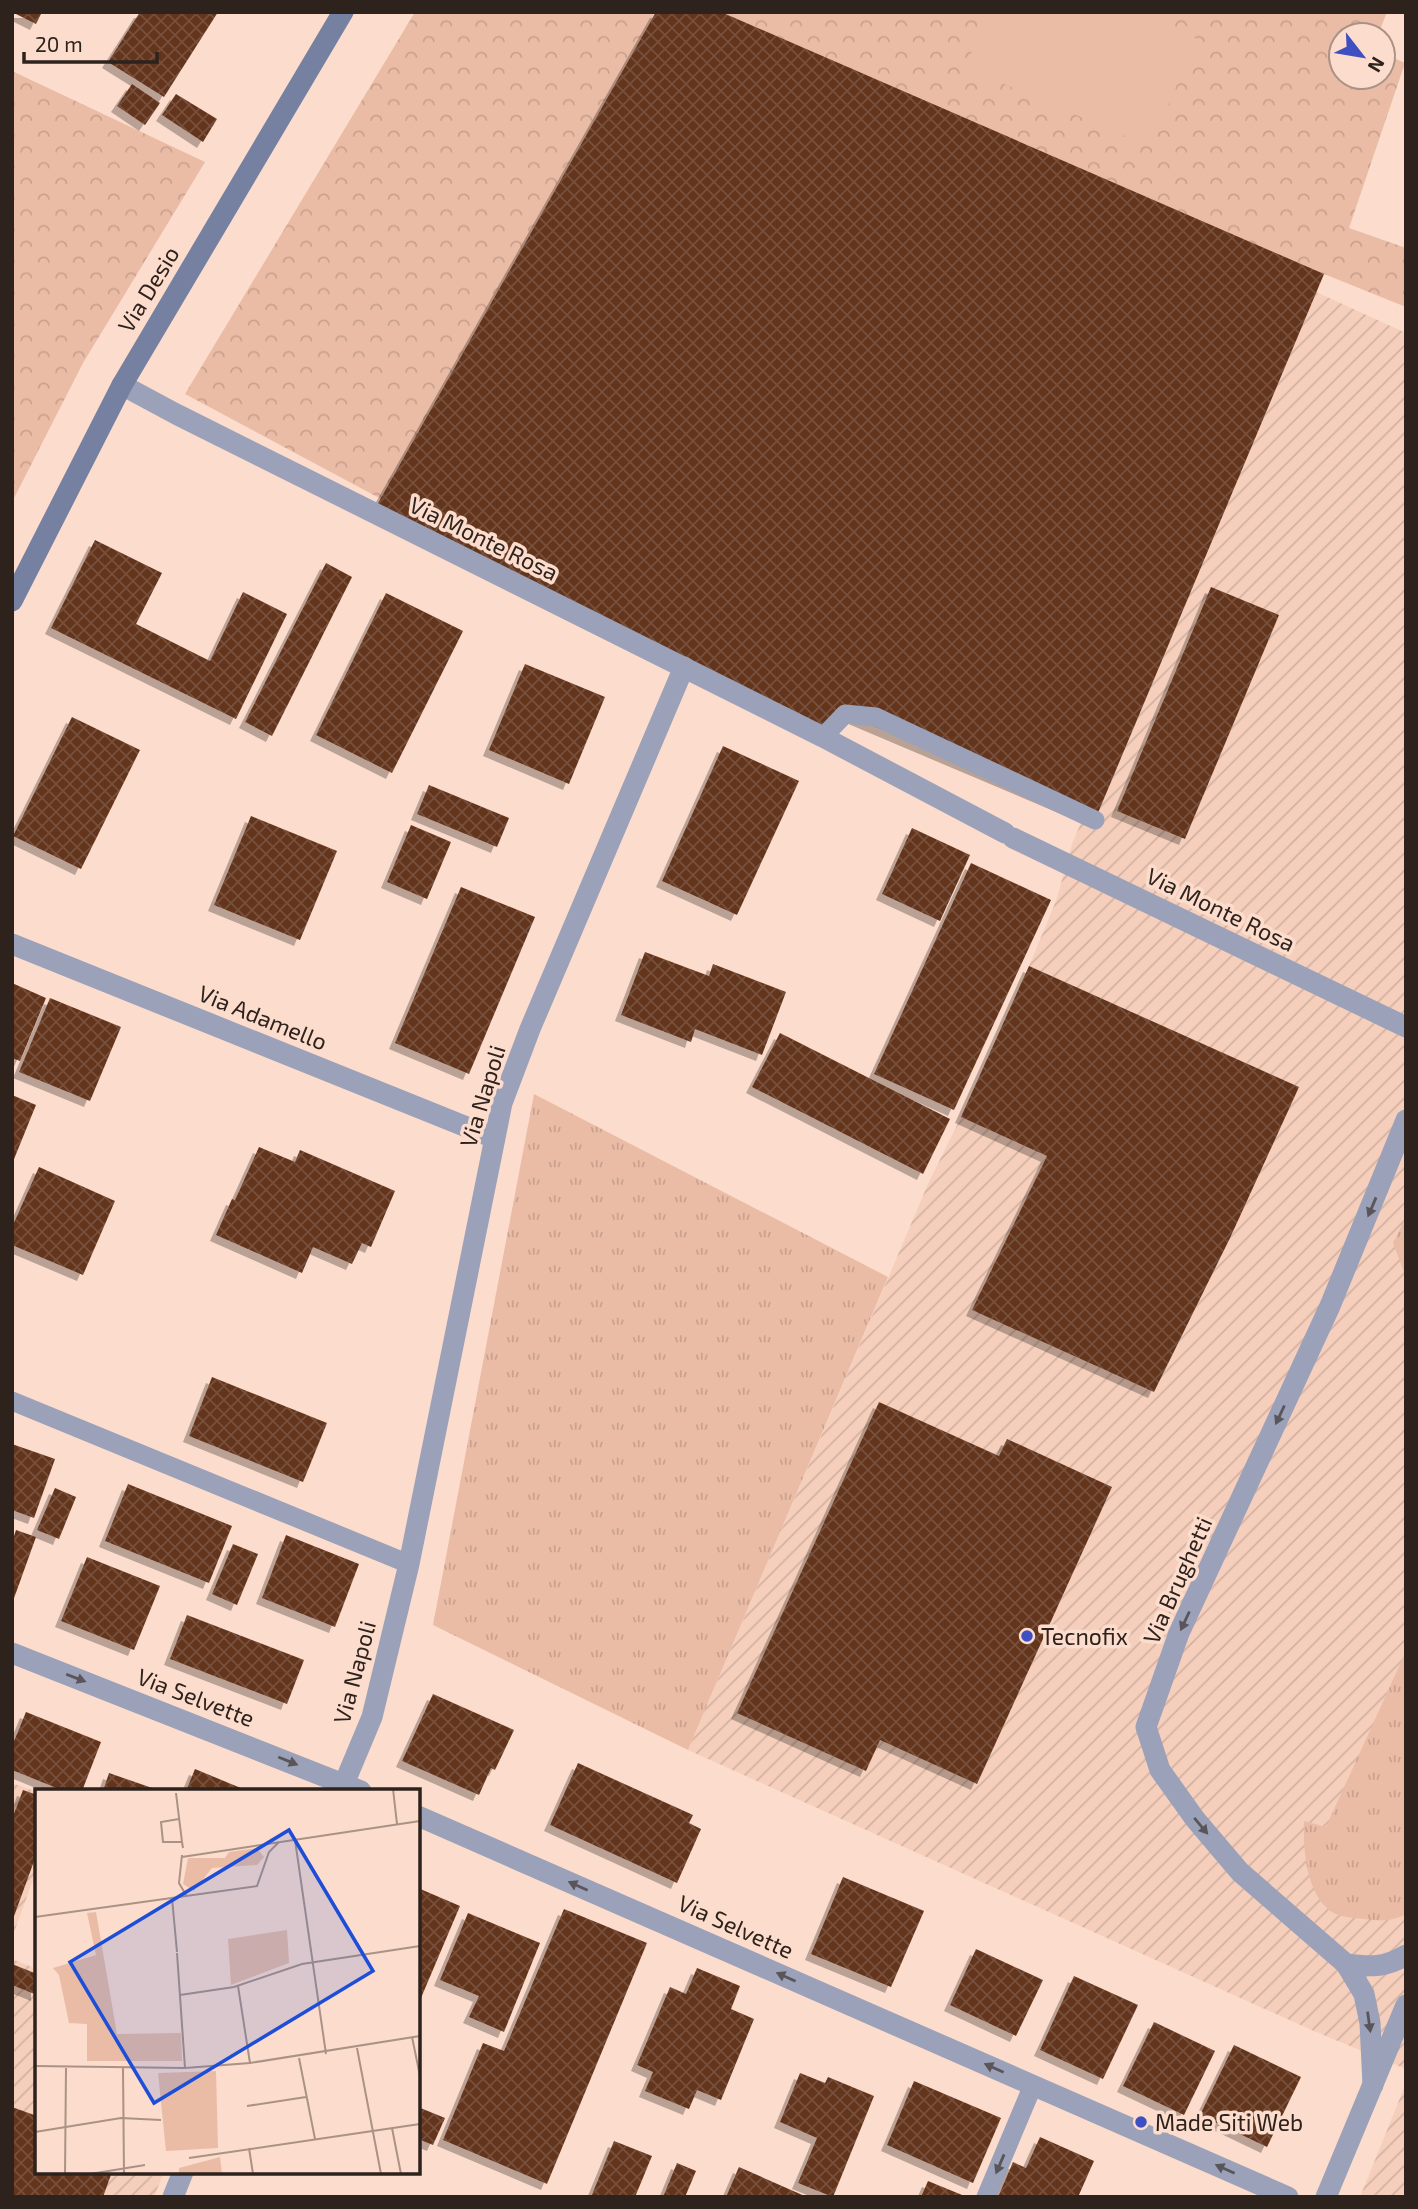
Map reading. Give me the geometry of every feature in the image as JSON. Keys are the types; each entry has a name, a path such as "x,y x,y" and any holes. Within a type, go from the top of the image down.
{"street":[{"name":"Via Desio","path":"12,601 122,384 343,12"},
{"name":"Via Monte Rosa","path":"122,384 188,420 823,737 1009,835 1406,1027"},
{"name":"Via Napoli","path":"349,1788 372,1717 409,1564 502,1103 530,1029 684,667"},
{"name":"Via Adamello","path":"12,944 494,1138"},
{"name":"Via Brughetti","path":"1373,2085 1370,2023 1364,1994 1346,1964 1240,1872 1195,1819 1160,1770 1146,1727 1180,1633 1397,1162 1406,1120"},
{"name":"Via Selvette","path":"12,1653 349,1788"},
{"name":"Via Selvette","path":"420,1817 1288,2197"},
{"path":"1346,1964 1374,1968 1394,1963 1406,1955"},
{"name":"Via Brughetti","path":"1326,2197 1406,2005"},
{"path":"173,2197 182,2174"}],"lane":[{"path":"823,737 845,714 876,716 1095,820"},
{"path":"12,1401 409,1564"},
{"path":"986,2197 1033,2085"}],"shaded area":[{"path":"1316,292 1406,333 1406,2069 1316,2032 688,1750 928,1184 1029,966 1056,901 1073,841"},
{"path":"12,1783 35,1791 35,1875 12,1938"},
{"path":"12,1959 35,1968 35,2174 163,2174 154,2197 12,2197"},
{"path":"1406,2083 1406,2197 1360,2197"}],"green space":[{"path":"415,12 1387,12 1383,21 1327,21 1327,91 1395,91 1349,228 1406,248 1406,307 676,30 398,508 185,394"},
{"path":"989,12 1136,12 1197,39 1150,147 965,67"},
{"path":"1397,59 1405,63 1397,87"},
{"path":"12,71 205,162 83,363 12,502"},
{"path":"534,1094 888,1277 688,1750 433,1625"},
{"path":"1406,1217 1406,1277 1393,1243"},
{"path":"1406,1651 1406,1914 1385,1920 1343,1916 1332,1912 1323,1904 1311,1883 1304,1845 1304,1821 1326,1827"}],"building":[{"path":"12,12 42,12 36,24"},
{"path":"140,12 218,12 164,97 108,62"},
{"path":"656,12 721,12 1324,274 1095,820 845,714 823,737 373,512"},
{"path":"132,84 160,103 145,125 117,106"},
{"path":"176,94 217,119 203,142 162,115"},
{"path":"95,540 162,573 136,624 210,661 243,592 287,614 236,719 51,628"},
{"path":"326,563 352,577 272,736 245,722"},
{"path":"1211,587 1279,615 1185,839 1117,811"},
{"path":"386,593 463,631 392,773 316,735"},
{"path":"525,664 605,697 569,784 489,750"},
{"path":"72,717 140,750 81,869 13,836"},
{"path":"723,746 799,781 737,915 662,881"},
{"path":"429,785 509,818 497,847 417,814"},
{"path":"251,816 337,851 300,940 214,905"},
{"path":"411,825 451,842 427,899 387,882"},
{"path":"912,828 970,855 940,921 882,894"},
{"path":"971,863 1051,900 954,1110 874,1074"},
{"path":"461,887 535,917 469,1074 395,1043"},
{"path":"645,952 709,976 713,964 786,992 762,1055 695,1029 691,1042 621,1015"},
{"path":"1029,966 1299,1087 1230,1238 1154,1392 972,1310 1047,1156 961,1117"},
{"path":"12,983 46,998 20,1061 12,1058"},
{"path":"50,998 121,1027 90,1101 19,1072"},
{"path":"780,1033 950,1119 923,1174 752,1087"},
{"path":"12,1095 36,1105 12,1164"},
{"path":"259,1147 295,1162 300,1150 395,1191 371,1247 362,1243 352,1264 313,1247 302,1273 216,1235"},
{"path":"39,1167 115,1201 83,1275 12,1245 12,1227"},
{"path":"212,1377 327,1423 303,1482 189,1436"},
{"path":"879,1402 999,1456 1007,1439 1112,1487 977,1784 880,1740 866,1771 737,1713"},
{"path":"12,1444 55,1459 34,1518 12,1510"},
{"path":"128,1484 232,1526 209,1583 105,1541"},
{"path":"55,1488 76,1497 59,1539 37,1530"},
{"path":"16,1530 36,1537 13,1601 12,1542"},
{"path":"286,1535 359,1564 335,1627 262,1598"},
{"path":"233,1544 258,1554 237,1605 212,1594"},
{"path":"87,1557 160,1586 134,1650 61,1621"},
{"path":"187,1615 304,1660 287,1704 170,1659"},
{"path":"433,1694 514,1730 495,1770 491,1768 479,1795 402,1761"},
{"path":"26,1712 101,1742 83,1789 59,1789 12,1770 12,1746"},
{"path":"578,1763 693,1815 689,1823 701,1829 677,1883 550,1825"},
{"path":"195,1769 243,1789 187,1789"},
{"path":"109,1773 155,1789 104,1789"},
{"path":"23,1790 35,1794 35,1858 13,1919 12,1819"},
{"path":"843,1877 924,1911 891,1987 811,1954"},
{"path":"420,1889 460,1906 420,2000"},
{"path":"564,1909 647,1943 547,2184 443,2140 483,2043 504,2051"},
{"path":"468,1913 540,1943 504,2032 469,2017 479,1996 440,1980"},
{"path":"976,1949 1043,1980 1016,2036 950,2005"},
{"path":"12,1964 35,1973 35,1994 12,1985"},
{"path":"697,1968 740,1986 731,2009 754,2019 721,2100 697,2090 689,2109 645,2091 653,2072 637,2065 670,1987 686,1994"},
{"path":"1074,1976 1138,2005 1103,2079 1040,2050"},
{"path":"1154,2022 1215,2051 1184,2115 1123,2086"},
{"path":"1234,2045 1301,2077 1267,2147 1200,2115"},
{"path":"800,2073 825,2083 828,2077 874,2096 833,2197 798,2183 817,2138 780,2122"},
{"path":"914,2081 1001,2118 973,2183 887,2145"},
{"path":"12,2107 35,2115 35,2174 111,2174 103,2197 12,2197"},
{"path":"420,2108 445,2118 433,2145 420,2140"},
{"path":"1040,2137 1094,2161 1078,2197 998,2197 1013,2162 1026,2168"},
{"path":"614,2141 652,2156 635,2197 591,2197"},
{"path":"677,2163 696,2171 685,2197 663,2197"},
{"path":"739,2167 807,2197 726,2197"},
{"path":"928,2181 967,2197 921,2197"}],"place":[{"name":"Tecnofix","path":"1027,1636"},
{"name":"Made Siti Web","path":"1141,2122"}]}
